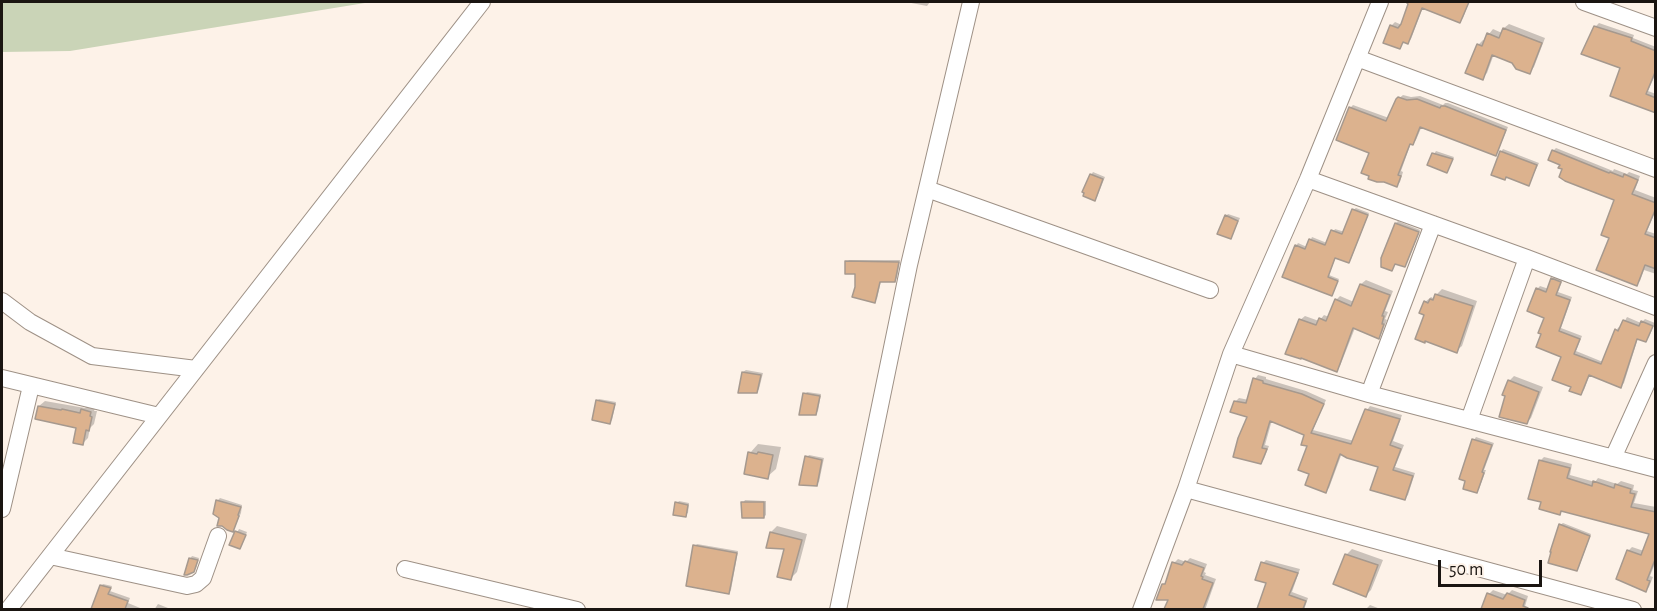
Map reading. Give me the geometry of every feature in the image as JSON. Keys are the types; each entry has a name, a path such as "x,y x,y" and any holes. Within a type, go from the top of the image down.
{"street":[{"path":"8,609 482,2"},
{"path":"838,609 909,265 971,2"},
{"path":"1141,609 1186,489 1231,354 1308,179 1380,2"},
{"path":"1584,2 1656,28"},
{"path":"1357,58 1656,169"},
{"path":"1308,179 1656,307"},
{"path":"927,189 1210,290"},
{"path":"1369,394 1433,224"},
{"path":"1469,420 1527,258"},
{"path":"2,301 30,322 92,356 196,369"},
{"path":"1231,354 1369,394 1656,469"},
{"path":"1613,458 1656,363"},
{"path":"2,378 159,416"},
{"path":"2,510 31,386"},
{"path":"1186,489 1633,609"},
{"path":"50,556 187,586 196,584 203,578 218,536"},
{"path":"405,569 577,609"}],"green space":[{"path":"2,2 371,2 70,51 2,52"}],"building":[{"path":"1406,2 1469,2 1460,23 1422,8 1408,44 1403,42 1400,49 1383,43 1390,25 1398,28 1401,24 1408,4"},
{"path":"1594,26 1632,38 1631,41 1656,51 1656,70 1646,94 1656,98 1656,113 1610,96 1620,68 1581,54"},
{"path":"1503,28 1542,43 1530,74 1492,55 1483,80 1465,73 1477,44 1482,46 1487,33 1499,38"},
{"path":"1398,97 1407,100 1417,99 1440,108 1445,106 1506,130 1496,156 1420,127 1413,145 1410,144 1398,175 1401,176 1397,187 1368,179 1369,176 1361,173 1369,153 1336,140 1349,107 1386,121"},
{"path":"1552,150 1609,173 1623,177 1624,174 1638,180 1632,194 1656,203 1645,234 1656,238 1656,269 1645,265 1637,286 1596,270 1609,238 1601,235 1614,200 1559,177 1562,169 1558,168 1560,165 1548,160"},
{"path":"1500,151 1537,165 1529,186 1506,177 1505,180 1491,175"},
{"path":"1432,153 1453,159 1447,173 1427,165"},
{"path":"1090,174 1103,179 1095,201 1083,196 1082,192"},
{"path":"1352,209 1368,215 1349,263 1335,258 1328,277 1338,281 1332,296 1282,277 1295,245 1305,249 1309,239 1325,245 1331,230 1342,234"},
{"path":"1225,215 1238,221 1231,239 1217,234"},
{"path":"1395,223 1419,232 1405,267 1395,264 1392,271 1381,267 1381,258"},
{"path":"845,261 899,262 895,282 880,282 875,303 852,297 855,274 845,274"},
{"path":"1551,278 1561,282 1556,295 1570,300 1559,331 1580,339 1574,354 1601,364 1615,329 1618,331 1623,320 1639,326 1641,321 1653,326 1646,342 1637,339 1621,388 1589,375 1581,395 1569,391 1571,387 1552,380 1561,357 1536,347 1544,318 1527,311 1536,288 1546,292"},
{"path":"1360,284 1390,295 1382,316 1384,316 1382,324 1384,324 1379,339 1353,328 1337,372 1285,354 1299,319 1316,325 1319,318 1326,321 1335,299 1351,306"},
{"path":"1435,294 1473,306 1457,353 1415,339 1424,315 1419,313 1424,301 1428,303 1430,299 1433,300"},
{"path":"742,372 761,375 757,393 738,393"},
{"path":"1253,378 1302,394 1324,404 1311,433 1351,444 1365,409 1400,419 1390,445 1401,449 1393,470 1413,476 1405,500 1370,490 1378,467 1340,454 1326,493 1305,485 1309,474 1298,470 1307,446 1301,445 1304,435 1270,421 1262,448 1267,449 1261,464 1233,457 1247,417 1230,412 1234,401 1246,403"},
{"path":"1508,380 1539,392 1527,424 1499,417 1505,396 1502,395"},
{"path":"803,393 820,396 816,415 799,415"},
{"path":"596,400 615,404 610,424 592,420"},
{"path":"38,406 80,413 81,409 91,412 89,431 86,430 83,445 73,443 76,428 35,419"},
{"path":"1472,439 1492,445 1477,493 1463,489 1465,481 1459,479"},
{"path":"748,452 773,455 768,479 744,474"},
{"path":"805,456 822,460 817,486 799,485"},
{"path":"1539,460 1570,468 1567,478 1592,486 1593,481 1614,488 1615,484 1631,489 1630,493 1635,494 1631,507 1656,512 1656,557 1647,580 1650,581 1646,592 1616,579 1627,550 1641,555 1649,534 1561,511 1560,515 1539,509 1541,502 1528,499"},
{"path":"216,500 241,507 233,532 217,526 219,518 213,514"},
{"path":"675,502 688,505 686,517 673,515"},
{"path":"741,502 764,502 764,518 742,518"},
{"path":"1559,524 1590,536 1577,571 1548,563"},
{"path":"235,531 246,535 240,549 229,545"},
{"path":"770,532 802,540 791,580 777,577 784,549 766,548"},
{"path":"693,545 737,553 729,594 686,586"},
{"path":"1345,554 1378,565 1366,597 1333,584"},
{"path":"189,558 198,560 194,572 184,575"},
{"path":"1185,561 1204,568 1202,579 1213,583 1203,609 1164,609 1168,600 1156,600 1162,584 1165,584 1172,562 1182,565"},
{"path":"1261,562 1298,573 1289,595 1306,601 1303,609 1257,609 1266,583 1255,580"},
{"path":"100,585 111,588 108,594 128,601 125,609 91,609"},
{"path":"1487,593 1503,599 1507,593 1525,600 1523,606 1528,609 1481,609"}]}
